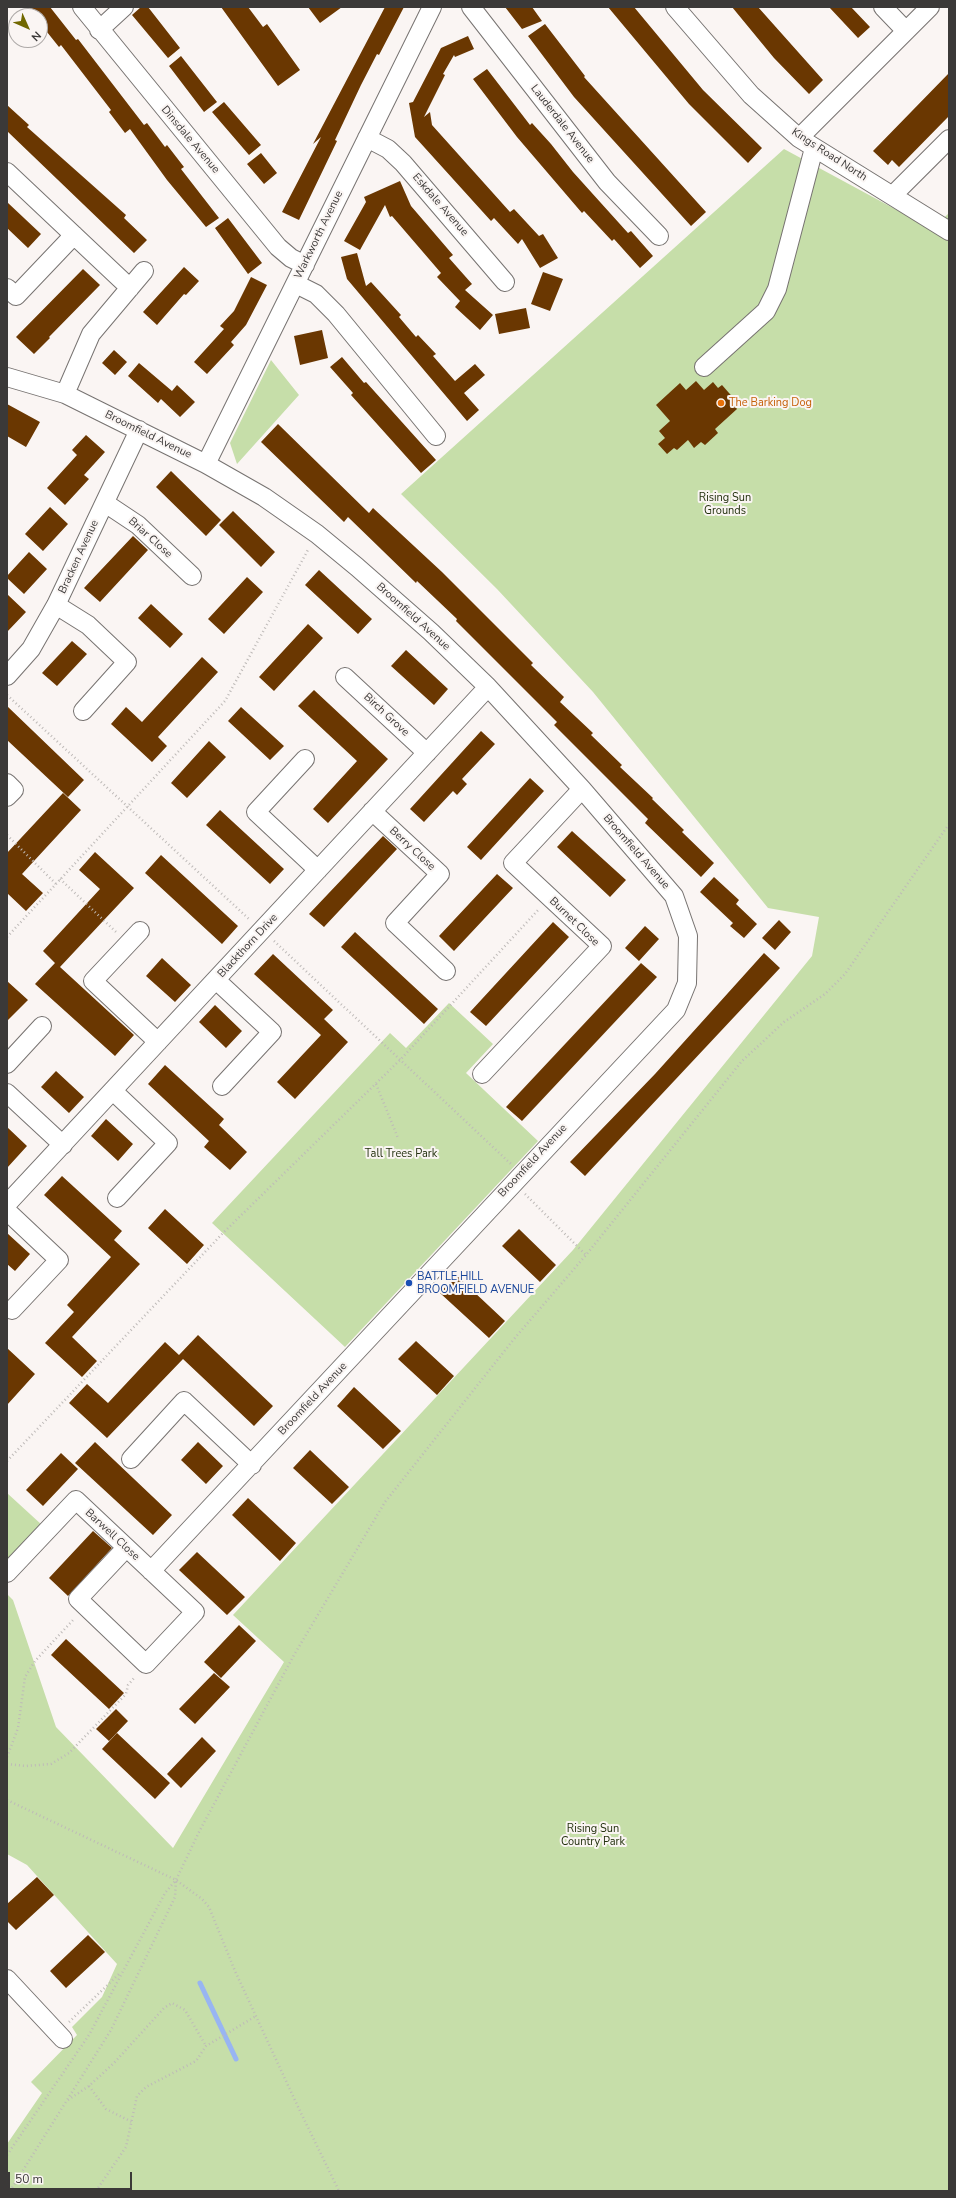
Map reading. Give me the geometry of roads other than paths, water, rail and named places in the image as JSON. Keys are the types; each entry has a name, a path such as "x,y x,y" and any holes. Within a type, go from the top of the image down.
{"street":[{"name":"Dinsdale Avenue","path":"82,7 99,30 278,247 291,258 305,265"},
{"path":"99,30 124,7"},
{"name":"Warkworth Avenue","path":"206,464 432,7"},
{"name":"Lauderdale Avenue","path":"471,7 607,182 658,236"},
{"name":"Kings Road North","path":"675,7 751,95 799,138 949,231"},
{"path":"882,7 906,32"},
{"path":"799,138 930,7"},
{"name":"Eskdale Avenue","path":"367,138 388,149 403,163 505,282"},
{"path":"893,195 949,139"},
{"path":"704,367 766,312 777,289 814,148"},
{"path":"7,172 130,288"},
{"path":"7,288 16,296 74,235"},
{"path":"65,394 91,334 144,271"},
{"path":"296,284 316,294 336,314 436,436"},
{"name":"Broomfield Avenue","path":"7,377 65,394 139,430 206,464 264,497 317,534 431,632 488,687 582,789 674,896 688,936 687,983 676,1010 513,1182 252,1465 151,1571"},
{"name":"Bracken Avenue","path":"7,676 31,649 56,606 139,430"},
{"name":"Briar Close","path":"105,503 138,524 192,576"},
{"path":"56,606 88,625 126,662 83,711"},
{"name":"Birch Grove","path":"345,677 427,753"},
{"name":"Blackthorn Drive","path":"7,1204 488,687"},
{"path":"305,759 256,812 318,870"},
{"path":"7,784 14,790 7,797"},
{"name":"Burnet Close","path":"482,1074 602,946 513,863 582,789"},
{"name":"Berry Close","path":"372,811 440,874 395,923 446,971"},
{"path":"134,937 93,981 158,1042"},
{"path":"216,980 272,1032 222,1086"},
{"path":"7,1064 42,1026"},
{"path":"112,1091 168,1143 117,1198"},
{"path":"7,1093 63,1145"},
{"path":"7,1211 59,1260 12,1310"},
{"path":"130,1459 184,1401 252,1465"},
{"name":"Barwell Close","path":"7,1573 76,1500 195,1612 146,1664 78,1599 126,1548"},
{"path":"7,1979 60,2036"}],"waterway":[{"path":"200,1983 236,2059"}],"place":[{"name":"The Barking Dog","path":"721,403"},
{"name":"BATTLE HILL BROOMFIELD AVENUE","path":"409,1283"}],"park label":[{"name":"Rising Sun Grounds","path":"725,504"},
{"name":"Tall Trees Park","path":"401,1154"},
{"name":"Rising Sun Country Park","path":"593,1835"}]}
